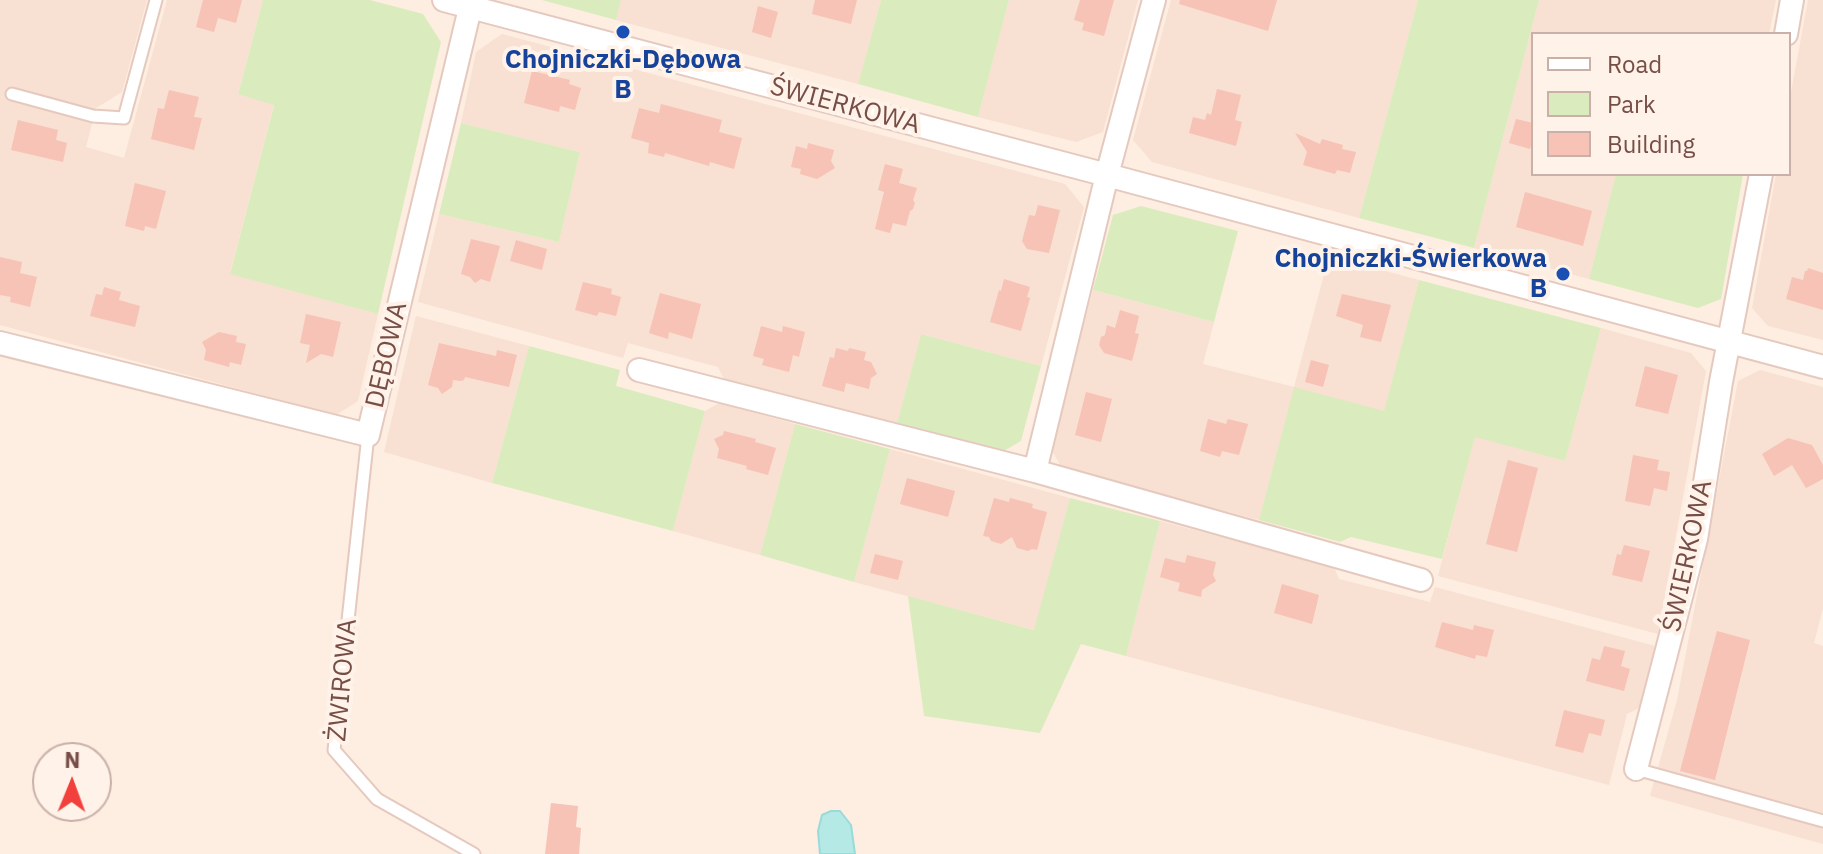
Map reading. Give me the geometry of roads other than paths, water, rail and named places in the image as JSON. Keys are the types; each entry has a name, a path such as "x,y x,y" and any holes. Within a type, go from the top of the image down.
{"street":[{"name":"ŚWIERKOWA","path":"444,0 471,4 1823,367"},
{"path":"1035,471 1107,175 1154,0"},
{"path":"1786,32 1792,0"},
{"name":"DĘBOWA","path":"0,343 368,435 471,4"},
{"name":"ŚWIERKOWA","path":"1636,769 1696,539 1721,382 1761,176"},
{"path":"639,370 1035,471 1421,580"}],"lane":[{"path":"12,94 93,116 124,118 156,0"},
{"name":"ŻWIROWA","path":"368,435 334,750 377,799 474,854"},
{"path":"1636,769 1823,821"}],"water":[{"path":"840,811 851,825 855,854 820,854 818,831 822,815"}],"place":[{"name":"Chojniczki-Dębowa B","path":"623,32"},
{"name":"Chojniczki-Świerkowa B","path":"1563,274"}]}
